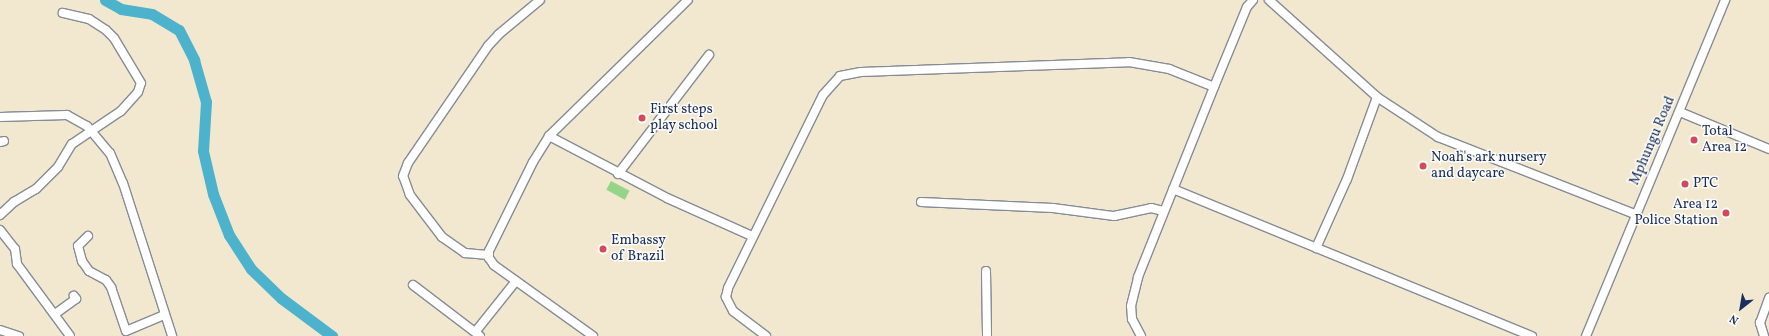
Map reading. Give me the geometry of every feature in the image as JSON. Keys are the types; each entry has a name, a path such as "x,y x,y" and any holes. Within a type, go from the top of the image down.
{"street":[{"path":"488,255 465,253 442,237 410,195 403,176 408,163 488,46 499,34 540,0"},
{"path":"488,255 533,162 549,136 688,0"},
{"path":"1141,336 1132,318 1133,293 1163,211 1247,7 1253,0"},
{"path":"1269,0 1378,97 1438,137 1637,215"},
{"name":"Mphungu Road","path":"1586,336 1680,112 1725,0"},
{"path":"0,216 14,202 36,189 58,167 72,144 125,107 138,92 141,83 114,38 106,30 89,19 63,13"},
{"path":"618,174 709,55"},
{"path":"766,336 733,312 726,297 729,283 823,95 832,82 844,74 1129,62 1169,69 1214,87"},
{"path":"1316,248 1347,179 1378,97"},
{"path":"1680,112 1769,149"},
{"path":"0,117 67,115 78,119 92,131 116,164 149,270 165,311 164,315 172,336"},
{"path":"549,136 618,174 752,236"},
{"path":"1173,189 1532,336"},
{"path":"921,202 1053,208 1114,216 1151,208 1163,211"},
{"path":"0,230 15,249 17,264 56,314 70,336"},
{"path":"88,236 78,246 82,261 89,271 106,280 126,331 164,315"},
{"path":"488,255 494,265 593,336"},
{"path":"986,271 987,336"},
{"path":"413,285 478,334 516,281"},
{"path":"56,314 76,299 74,296"},
{"path":"1764,336 1760,324 1769,298"},
{"path":"4,333 19,336"}],"green space":[{"path":"611,181 630,191 625,200 606,190"}],"waterway":[{"path":"105,0 121,9 152,14 179,30 194,60 206,102 203,151 213,194 229,235 251,269 281,298 332,336"}],"place":[{"name":"First steps play school","path":"642,118"},
{"name":"Total Area 12","path":"1694,140"},
{"name":"Noah's ark nursery and daycare","path":"1423,166"},
{"name":"PTC","path":"1685,184"},
{"name":"Area 12 Police Station","path":"1726,213"},
{"name":"Embassy of Brazil","path":"603,249"}]}
